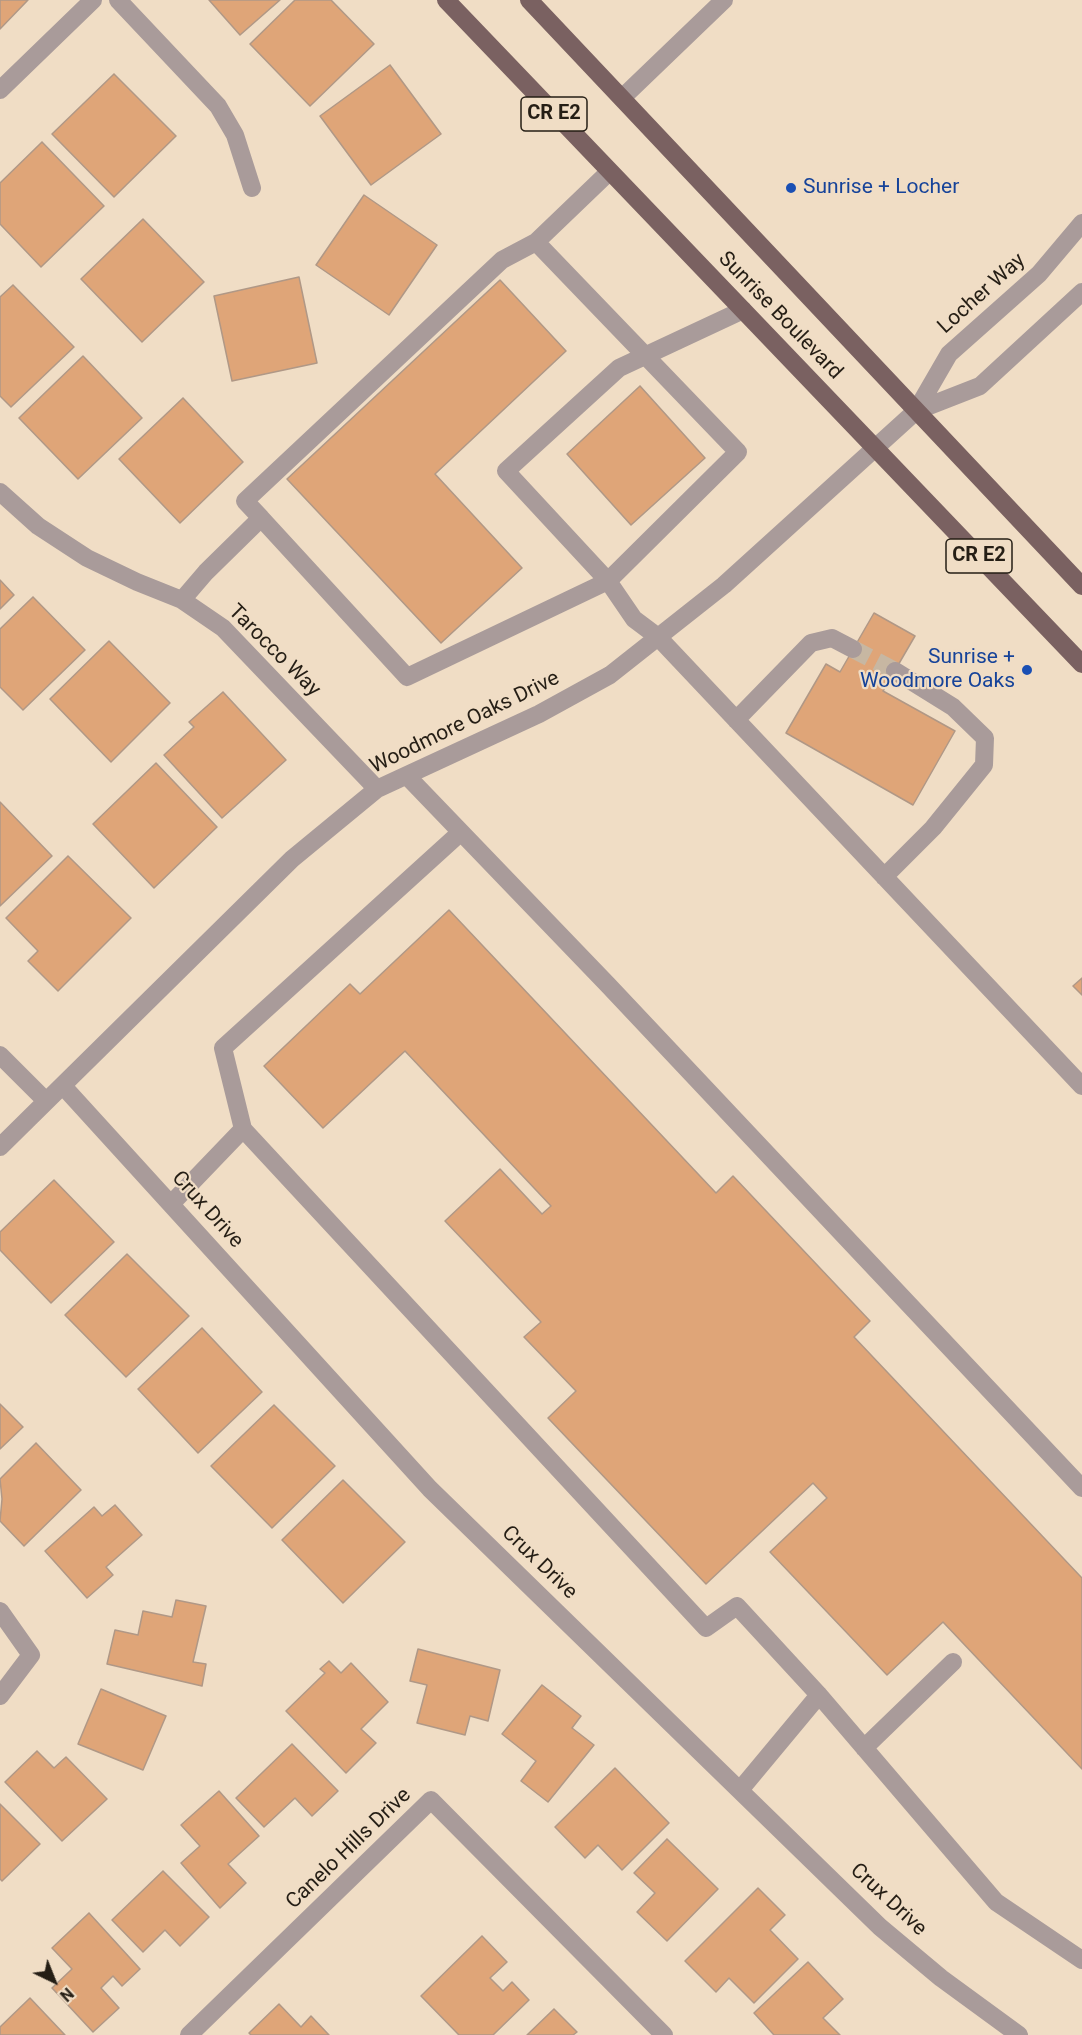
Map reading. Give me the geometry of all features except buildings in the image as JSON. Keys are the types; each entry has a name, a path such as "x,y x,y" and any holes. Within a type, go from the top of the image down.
{"main road":[{"name":"Sunrise Boulevard","path":"446,0 1082,664"},
{"name":"Sunrise Boulevard","path":"529,0 1082,586"}],"street":[{"path":"0,90 93,0"},
{"path":"118,0 218,106 235,135 252,188"},
{"path":"622,98 724,0"},
{"path":"536,242 738,452 608,581 407,677 244,501 502,260 536,242 609,172"},
{"name":"Locher Way","path":"916,411 949,354 1039,274 1082,223"},
{"path":"916,411 980,386 1082,292"},
{"path":"743,310 619,368 506,471 608,581 634,619 658,637 1082,1086"},
{"name":"Woodmore Oaks Drive","path":"0,1147 292,859 377,789 539,714 610,675 724,585 916,411"},
{"name":"Tarocco Way","path":"0,492 38,526 87,558 182,600 223,628 377,789"},
{"path":"182,600 206,572 261,518"},
{"path":"736,720 811,643 832,638 853,649"},
{"path":"884,877 933,828 984,765 985,738 953,707 895,670"},
{"path":"407,776 1082,1488"},
{"path":"461,832 223,1048 243,1129 706,1628 737,1606 819,1695 996,1902 1082,1960"},
{"path":"0,1055 46,1101"},
{"name":"Crux Drive","path":"63,1086 430,1489 880,1927 941,1978 1019,2035"},
{"path":"171,1203 243,1129"},
{"path":"0,1611 31,1655 0,1696"},
{"path":"864,1748 953,1662"},
{"path":"740,1790 819,1695"},
{"name":"Canelo Hills Drive","path":"189,2035 432,1800 664,2035"}],"tunnel":[{"path":"853,649 895,671"}],"place":[{"name":"Sunrise + Locher","path":"791,188"},
{"name":"Sunrise + Woodmore Oaks","path":"1027,670"}]}
